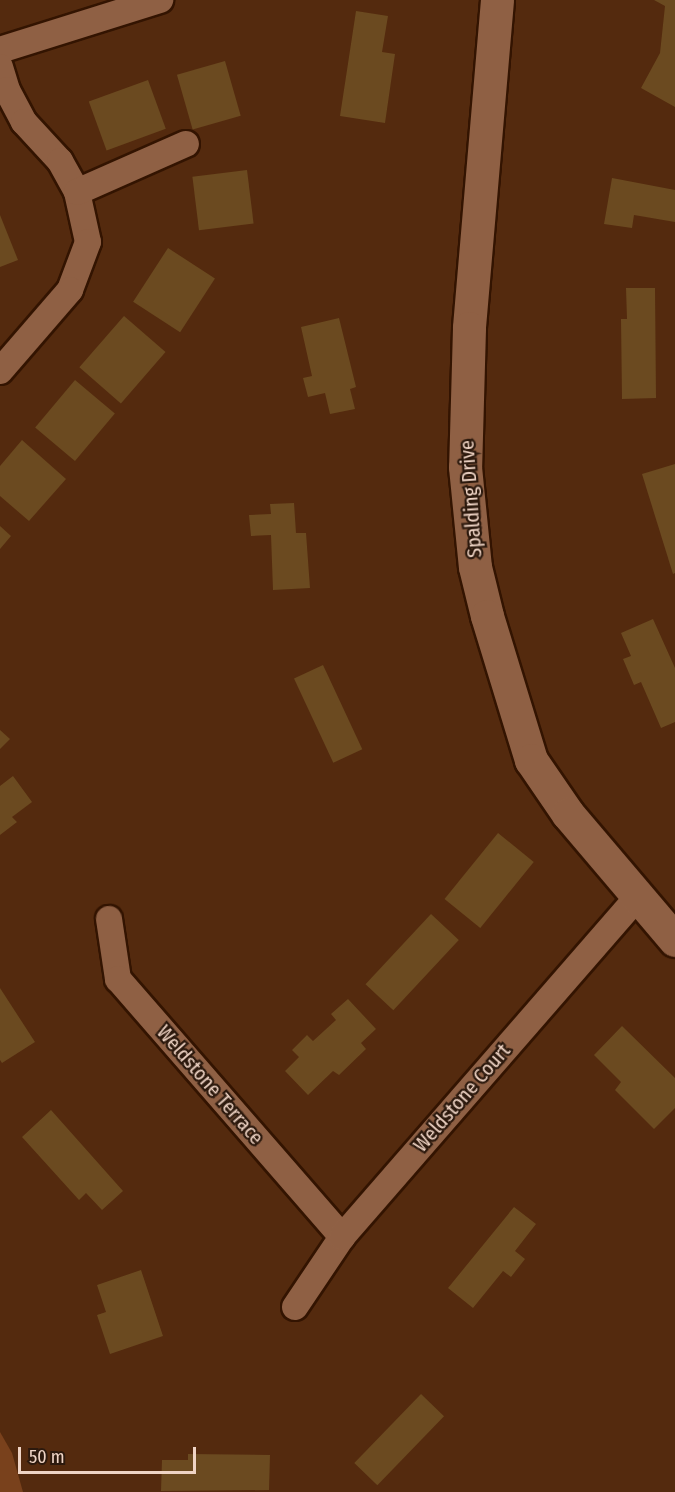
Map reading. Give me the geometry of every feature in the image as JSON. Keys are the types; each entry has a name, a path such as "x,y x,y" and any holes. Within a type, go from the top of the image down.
{"street":[{"path":"0,50 160,0"},
{"name":"Spalding Drive","path":"496,0 470,328 465,467 475,567 487,616 531,759 568,814 675,940"},
{"path":"0,67 6,90 24,122 60,161 77,192 88,242 70,290 0,371"},
{"path":"77,192 186,144"},
{"name":"Weldstone Court","path":"294,1307 342,1237 638,896"},
{"name":"Weldstone Terrace","path":"109,919 118,979 342,1237"}],"shaded area":[{"path":"0,1432 12,1453 23,1492 0,1492"}],"building":[{"path":"654,0 675,0 675,107 641,88 660,53 665,6"},
{"path":"356,11 388,16 382,52 395,54 385,123 340,116"},
{"path":"225,61 241,116 193,130 177,75"},
{"path":"148,80 166,129 107,150 89,102"},
{"path":"247,170 254,224 199,230 192,177"},
{"path":"612,178 675,190 675,222 634,215 632,228 604,224"},
{"path":"0,215 18,260 0,267"},
{"path":"168,248 215,278 180,332 133,302"},
{"path":"626,288 655,288 656,398 622,399 621,319 627,319"},
{"path":"124,316 166,352 121,403 79,367"},
{"path":"339,318 356,387 350,389 355,409 330,414 325,393 308,397 303,378 312,376 301,327"},
{"path":"75,380 115,413 75,461 35,427"},
{"path":"22,440 66,479 29,521 0,496 0,466"},
{"path":"675,464 675,573 673,574 642,474"},
{"path":"294,503 296,533 306,533 310,588 273,590 271,535 251,536 249,515 271,514 270,504"},
{"path":"0,526 11,536 0,549"},
{"path":"653,619 675,668 675,722 661,728 641,682 634,685 623,659 631,656 621,633"},
{"path":"323,665 362,749 333,763 294,679"},
{"path":"0,730 10,739 0,749"},
{"path":"13,776 32,802 12,817 17,822 0,835 0,786"},
{"path":"498,833 534,862 480,928 445,899"},
{"path":"431,914 459,940 393,1010 366,984"},
{"path":"0,988 35,1042 2,1063 0,1060"},
{"path":"348,999 376,1029 361,1043 366,1049 339,1075 333,1071 308,1095 285,1071 299,1057 292,1050 307,1035 313,1041 336,1020 331,1014"},
{"path":"622,1026 675,1078 675,1108 654,1129 615,1090 621,1082 594,1055"},
{"path":"51,1110 123,1191 102,1210 86,1193 79,1200 22,1137"},
{"path":"514,1207 536,1224 515,1251 525,1259 511,1277 503,1271 473,1308 448,1288"},
{"path":"141,1270 163,1336 110,1354 97,1315 106,1312 97,1285"},
{"path":"421,1394 444,1416 377,1485 354,1463"},
{"path":"188,1454 270,1455 269,1490 161,1491 162,1460 188,1460"}]}
